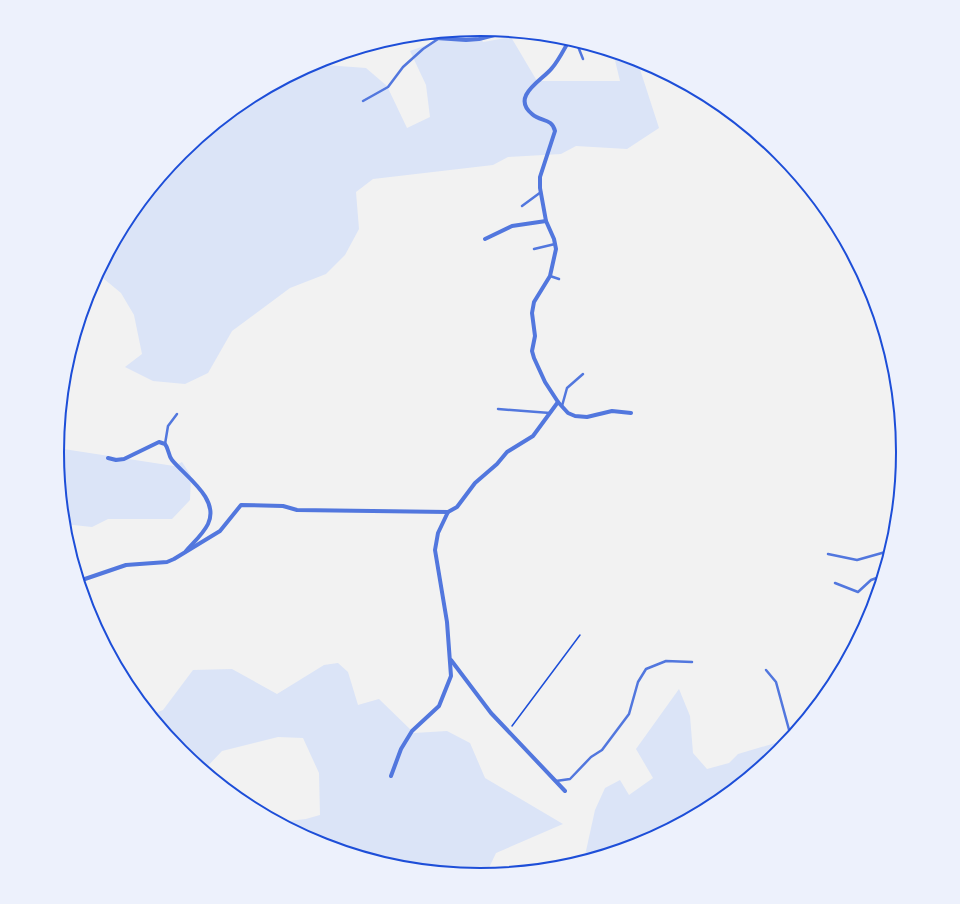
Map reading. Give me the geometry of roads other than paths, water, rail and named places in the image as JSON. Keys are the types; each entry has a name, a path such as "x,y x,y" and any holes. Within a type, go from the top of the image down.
{"street":[{"path":"443,38 479,39 489,36"},
{"path":"567,45 551,69 528,91 525,101 526,107 531,114 550,121 554,125 555,131 540,177 546,221 555,244 554,264 550,276 534,302 532,313 535,336 532,351 544,382 568,413 581,417 612,411 631,413"},
{"path":"485,239 512,226 546,221"},
{"path":"84,579 126,565 167,562 182,556 220,531 236,509 246,504 283,506 301,510 448,512 457,507 475,483 497,464 507,452 533,436 558,402"},
{"path":"108,458 120,460 159,442 165,444 172,460 206,498 210,506 209,523 203,533 182,556"},
{"path":"391,776 401,749 412,732 438,706 451,676 447,622 435,550 438,533 448,512"},
{"path":"450,659 491,713 565,791"}],"lane":[{"path":"363,101 388,87 403,67 423,49 438,39"},
{"path":"578,48 583,60"},
{"path":"522,206 541,192"},
{"path":"534,249 555,244"},
{"path":"550,276 559,279"},
{"path":"562,406 567,388 584,374"},
{"path":"498,409 550,413"},
{"path":"165,444 168,426 178,414"},
{"path":"828,554 857,560 884,551"},
{"path":"835,584 858,592 870,580 877,578"},
{"path":"556,781 570,779 591,757 602,750 629,714 638,682 646,669 666,660 692,662"},
{"path":"766,670 776,682 789,730"}]}
